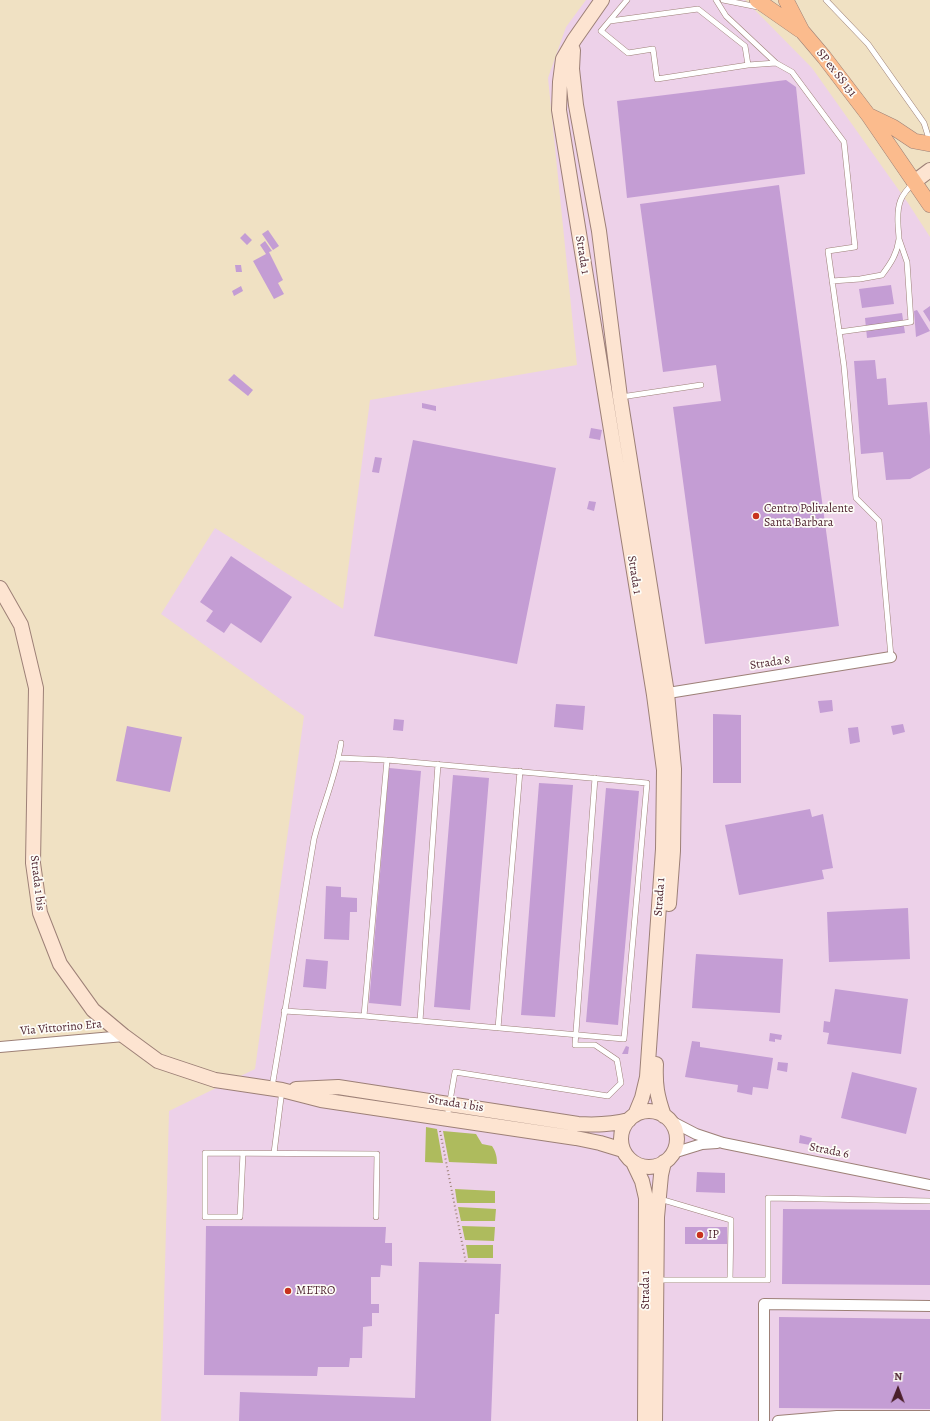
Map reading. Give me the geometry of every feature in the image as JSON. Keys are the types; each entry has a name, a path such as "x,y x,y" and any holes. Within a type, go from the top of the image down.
{"main road":[{"name":"SP ex SS 131","path":"757,0 802,31"},
{"name":"SP ex SS 131","path":"786,0 802,31 869,116 930,205"},
{"path":"869,116 893,127 914,141 930,143"}],"street":[{"name":"Strada 1","path":"602,0 574,40 564,59 560,82 559,110 674,769 673,851 655,1081 659,1102 667,1118"},
{"name":"Strada 1","path":"574,40 572,69 576,105 599,231 660,694 664,770 663,849 647,1077 642,1098 632,1117"},
{"path":"914,182 930,170"},
{"name":"Strada 1 bis","path":"0,588 21,625 36,688 32,863 40,913 60,964 93,1010 124,1036 158,1061 215,1080 277,1089 321,1100 600,1142 623,1150"},
{"name":"Strada 8","path":"660,694 890,657"},
{"name":"Via Vittorino Era","path":"0,1047 124,1036"},
{"name":"Strada 1 bis","path":"277,1089 338,1087 578,1124 616,1124 632,1117"},
{"path":"647,1111 658,1113 667,1118 673,1125 676,1136 676,1142 668,1157 656,1165 640,1165 633,1162 623,1150 621,1141 622,1132 632,1117 647,1111"},
{"name":"Strada 6","path":"667,1118 696,1134 723,1143 930,1185"},
{"name":"Strada 6","path":"668,1157 702,1144 723,1143"},
{"name":"Strada 1","path":"655,1421 659,1198 661,1175 668,1157"},
{"name":"Strada 1","path":"633,1162 642,1181 646,1198 645,1421"},
{"path":"764,1421 764,1304 930,1306"},
{"path":"778,1421 930,1416"}],"lane":[{"path":"627,0 601,31 628,53 654,49 656,79 776,63"},
{"path":"716,0 726,16 776,63 792,72 844,142 855,247 828,250 844,366 856,498 879,521 890,657"},
{"path":"723,0 769,9"},
{"path":"826,0 868,44 924,123 930,143"},
{"path":"610,21 698,9 745,46 748,66"},
{"path":"839,332 911,322 907,262 899,239 898,221 900,198 905,190 914,182"},
{"path":"832,281 860,279 882,275 894,259 899,239"},
{"path":"620,398 701,385"},
{"path":"274,1153 277,1089 284,1011 314,840 341,743"},
{"path":"284,1011 364,1016 624,1039 647,783 438,764 338,758"},
{"path":"364,1016 387,760"},
{"path":"420,1021 438,764"},
{"path":"498,1028 520,771"},
{"path":"442,1118 449,1103 455,1072 608,1096 621,1083 617,1060 595,1045 575,1045 595,778"},
{"path":"243,1153 240,1217 205,1217 205,1153 243,1153 274,1153 377,1154 376,1217"},
{"path":"659,1198 731,1220 730,1280"},
{"path":"646,1270 657,1280 768,1280 768,1198 930,1201"}],"path":[{"path":"442,1118 466,1263"}],"shaded area":[{"path":"586,0 745,0 812,68 908,203 930,237 930,1421 161,1421 169,1111 255,1069 304,716 161,614 215,528 343,609 370,400 577,365 548,78 566,27"}],"green space":[{"path":"426,1127 437,1129 443,1163 425,1162"},
{"path":"443,1131 476,1134 482,1144 492,1146 496,1155 497,1164 449,1162"},
{"path":"455,1189 495,1191 495,1203 457,1203"},
{"path":"458,1207 496,1209 495,1221 461,1221"},
{"path":"462,1226 495,1227 494,1241 465,1240"},
{"path":"466,1245 493,1245 493,1258 468,1258"}],"building":[{"path":"786,80 796,87 805,174 627,198 617,101"},
{"name":"Centro Polivalente Santa Barbara","path":"779,185 839,626 705,644 673,407 721,401 716,365 663,372 640,204"},
{"path":"268,230 279,246 273,250 262,234"},
{"path":"245,233 252,240 247,245 240,238"},
{"path":"265,241 272,251 269,252 283,280 278,283 284,294 274,299 253,261 266,254 260,245"},
{"path":"235,265 241,265 242,272 236,272"},
{"path":"891,285 894,304 862,308 859,289"},
{"path":"241,286 243,291 234,296 232,291"},
{"path":"930,306 930,322 923,311"},
{"path":"917,310 930,331 916,337 914,311"},
{"path":"902,313 905,333 867,338 865,318"},
{"path":"875,360 877,379 886,378 888,405 927,402 930,436 930,468 910,479 886,480 883,452 861,454 854,361"},
{"path":"234,374 253,390 248,396 228,380"},
{"path":"422,403 436,406 436,411 422,408"},
{"path":"591,428 602,430 600,440 589,438"},
{"path":"413,440 556,468 517,664 374,636"},
{"path":"375,457 382,458 379,473 372,472"},
{"path":"589,501 596,502 594,511 587,509"},
{"path":"231,556 292,597 261,643 231,623 224,633 206,621 213,611 200,602"},
{"path":"832,700 833,711 820,713 818,701"},
{"path":"556,704 585,706 583,730 554,727"},
{"path":"713,714 741,715 741,783 713,783"},
{"path":"394,719 404,720 403,731 393,730"},
{"path":"903,724 905,732 893,735 891,726"},
{"path":"127,726 182,737 170,792 116,781"},
{"path":"858,727 860,742 850,744 848,728"},
{"path":"389,768 421,771 401,1006 369,1003"},
{"path":"453,775 489,778 470,1010 434,1007"},
{"path":"539,783 573,785 555,1017 521,1015"},
{"path":"606,788 639,791 618,1025 586,1022"},
{"path":"810,809 812,817 823,814 833,868 822,870 824,879 739,895 725,825"},
{"path":"326,886 341,887 341,897 357,898 357,912 350,912 349,940 324,939"},
{"path":"908,908 910,959 829,962 827,912"},
{"path":"696,954 783,959 780,1013 692,1008"},
{"path":"306,959 328,961 326,989 303,987"},
{"path":"835,989 908,999 901,1054 827,1044 829,1033 823,1032 824,1021 830,1022"},
{"path":"770,1033 782,1035 781,1040 775,1039 775,1042 769,1041"},
{"path":"692,1041 700,1042 700,1047 773,1058 768,1089 753,1087 752,1095 737,1092 738,1085 685,1077"},
{"path":"626,1046 629,1047 628,1054 622,1054"},
{"path":"778,1062 788,1063 787,1072 777,1070"},
{"path":"852,1072 917,1088 906,1134 841,1118"},
{"path":"800,1135 812,1138 810,1145 799,1143"},
{"path":"697,1172 725,1173 725,1193 696,1192"},
{"path":"783,1209 930,1210 930,1285 782,1284"},
{"name":"METRO","path":"206,1226 386,1227 385,1243 392,1243 392,1266 381,1265 380,1277 371,1277 371,1304 379,1304 379,1313 372,1313 372,1326 363,1327 362,1358 350,1358 349,1367 318,1367 317,1376 204,1375"},
{"path":"685,1227 727,1227 727,1244 685,1244"},
{"path":"419,1262 501,1264 499,1314 495,1314 491,1421 239,1421 240,1392 415,1398"},
{"path":"779,1317 930,1319 930,1409 779,1408"}],"place":[{"name":"Centro Polivalente Santa Barbara","path":"756,516"},
{"name":"IP","path":"700,1235"},
{"name":"METRO","path":"288,1291"}]}
